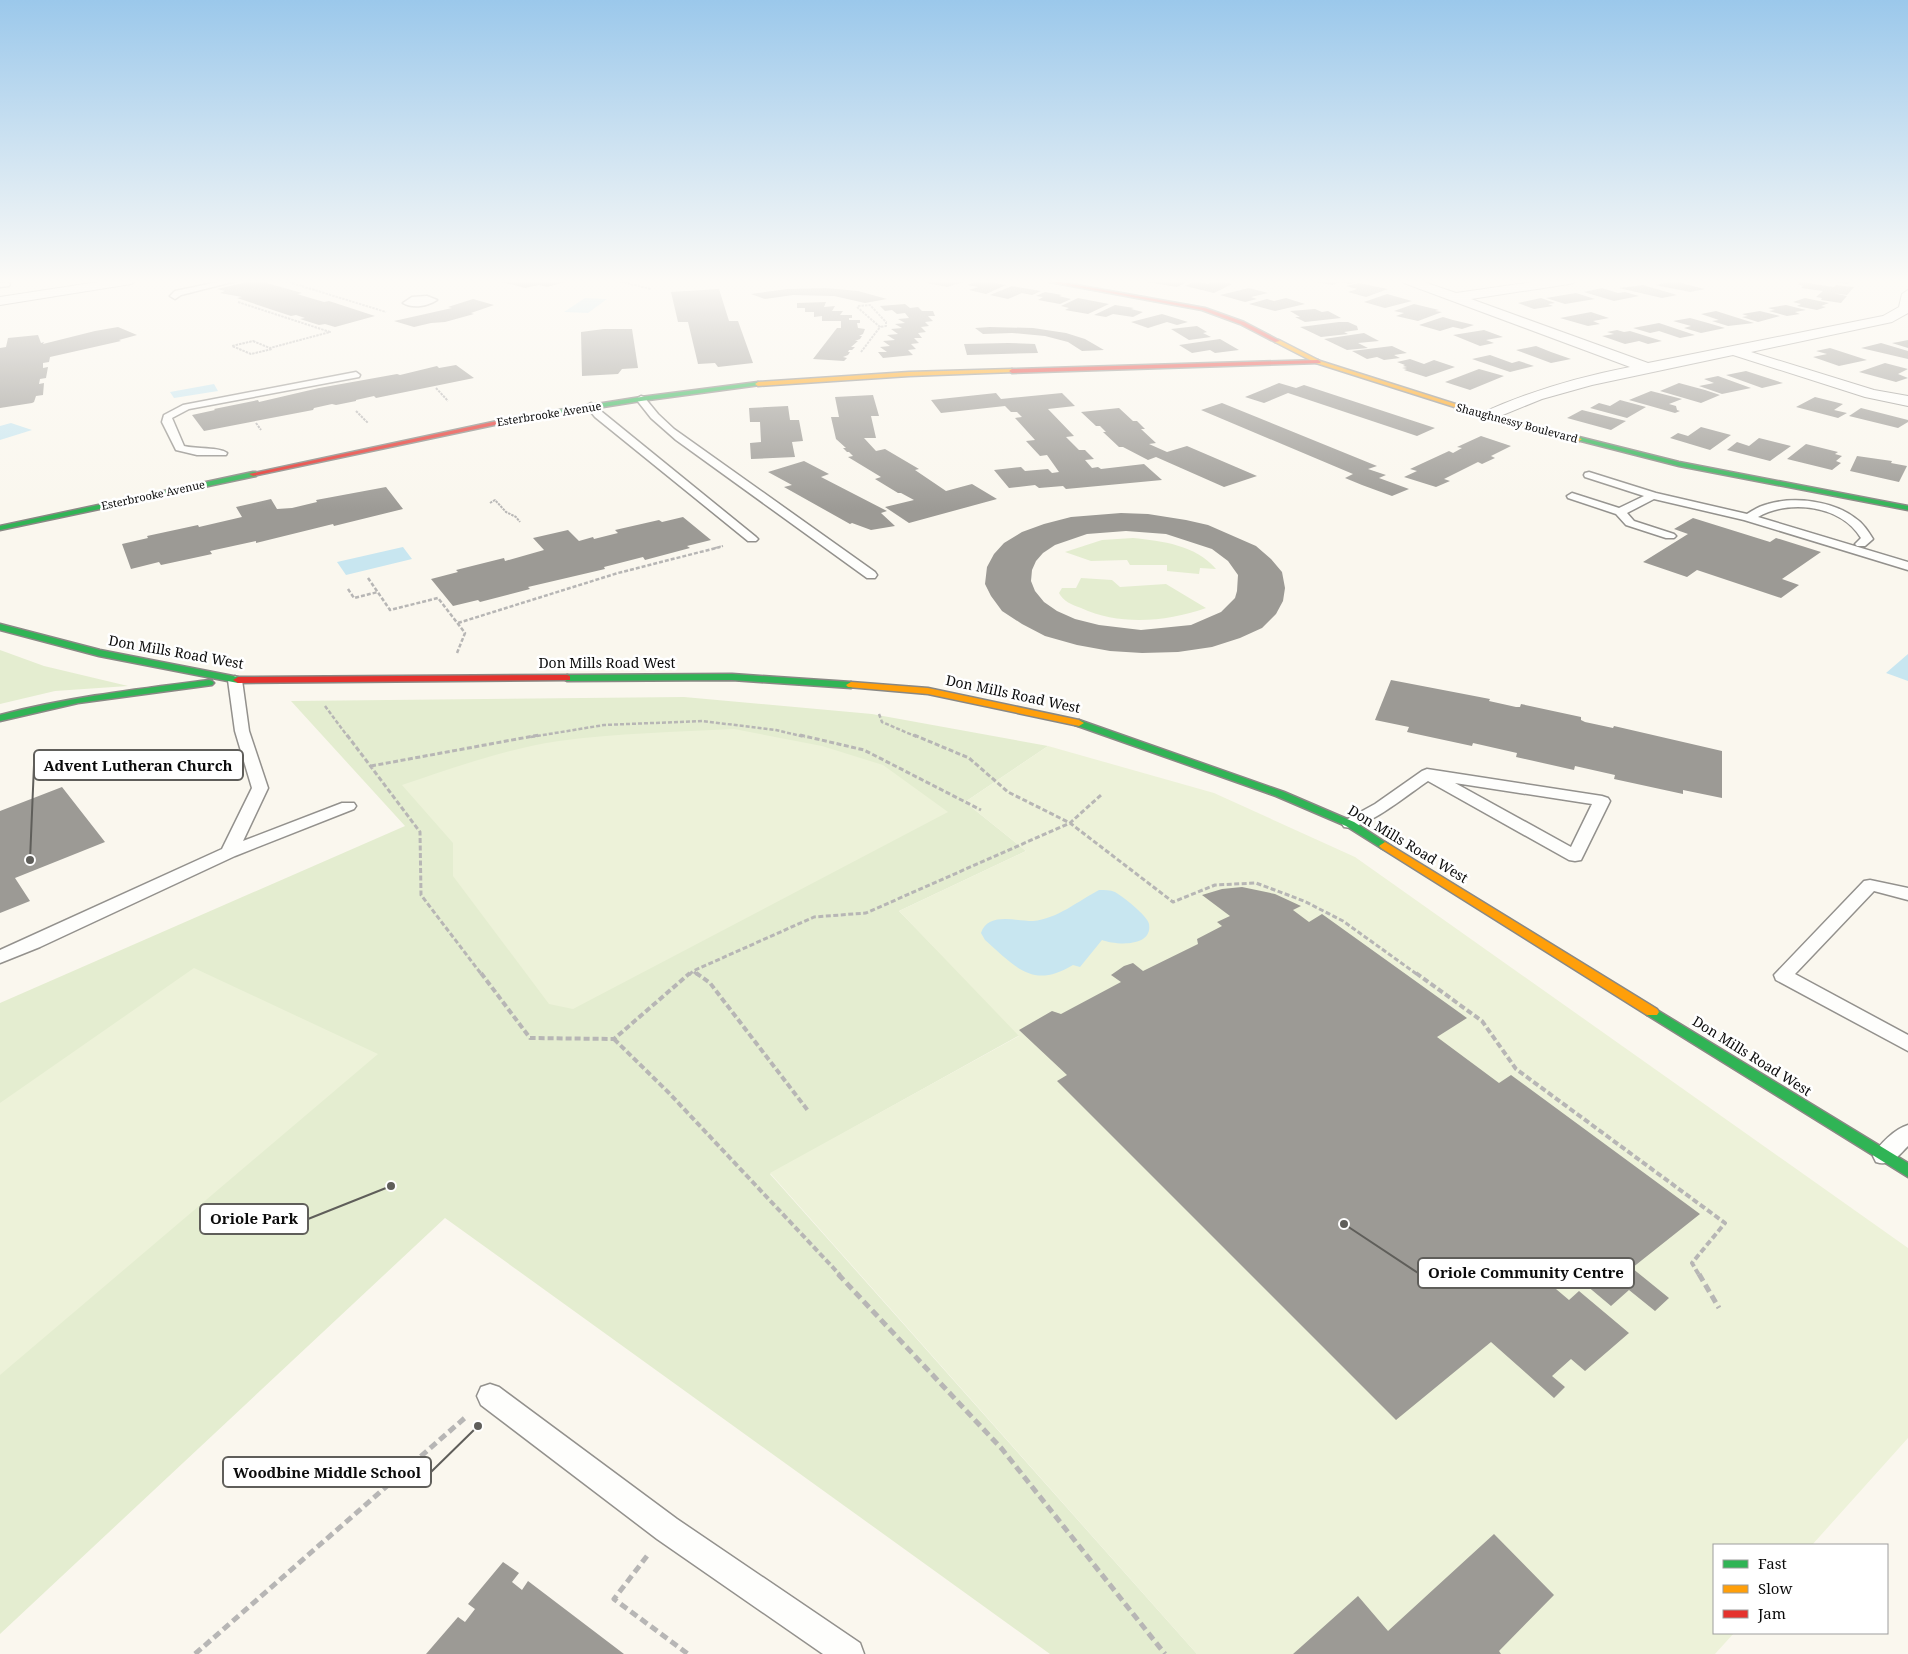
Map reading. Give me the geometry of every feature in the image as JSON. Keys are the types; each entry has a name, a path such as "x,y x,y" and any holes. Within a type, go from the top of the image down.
{"street":[{"name":"Shaughnessy Boulevard","path":"1309,357 1318,362 1488,416 1679,464 1908,508"},
{"path":"1618,357 1647,368"},
{"path":"1488,416 1560,389 1702,357"},
{"path":"1753,357 1872,394 1908,402"},
{"name":"Esterbrooke Avenue","path":"0,528 502,421 591,406 749,385 909,374 1318,362"},
{"name":"Don Mills Road West","path":"0,627 98,653 235,680 732,677 928,691 1087,725 1280,794 1350,824 1908,1171"},
{"path":"0,718 85,698 235,680"}],"lane":[{"path":"222,453 197,452 180,448 167,422 167,417 186,407 356,375"},
{"path":"641,399 647,408 667,428 765,502 812,532 871,575"},
{"path":"591,406 598,415 752,538"},
{"path":"1589,475 1652,494 1748,518 1908,566"},
{"path":"1822,506 1828,492"},
{"path":"1620,512 1652,494"},
{"path":"1572,496 1620,512 1630,523 1670,536"},
{"path":"1748,518 1771,506 1795,504 1822,506 1863,529 1868,539 1861,544"},
{"path":"229,852 260,788 242,731 235,680"},
{"path":"1350,824 1381,807 1427,774 1602,801 1575,856 1427,774"},
{"path":"0,958 229,852 348,806"},
{"path":"1908,894 1870,885 1783,974 1908,1044"},
{"path":"1884,1156 1908,1133"},
{"path":"490,1396 667,1529 849,1654"}],"path":[{"path":"436,388 448,401"},
{"path":"256,423 261,430"},
{"path":"490,503 495,500 506,512 516,517 520,522"},
{"path":"458,623 618,573 752,538"},
{"path":"368,578 390,610 438,598 465,633 454,659"},
{"path":"348,589 354,598 378,592"},
{"path":"304,680 420,832 421,895 530,1038 614,1039 693,971 814,918 866,913 1070,823 1101,795"},
{"path":"877,712 882,722 969,758 1008,792 1070,823 1173,902 1215,886 1256,884 1304,901 1343,921 1482,1021 1516,1069 1725,1223 1692,1263 1720,1308"},
{"path":"371,766 516,738 604,725 702,721 776,730 864,750 981,810"},
{"path":"693,971 710,983 808,1112"},
{"path":"614,1039 676,1100 1002,1449 1165,1654"},
{"path":"195,1654 490,1396"},
{"path":"667,1529 614,1599 688,1654"}],"green space":[{"path":"1133,538 1167,543 1189,549 1199,554 1216,569 1200,568 1199,574 1167,571 1167,565 1130,565 1127,560 1091,561 1065,552 1102,540"},
{"path":"1081,578 1112,580 1120,587 1166,584 1206,608 1159,619 1127,620 1111,618 1074,606 1061,596 1059,593 1062,588 1076,588"},
{"path":"0,650 44,666 128,686 55,691 0,704"},
{"path":"684,697 872,714 1048,746 965,802 1026,851 899,911 1020,1035 770,1174 1197,1654 1050,1654 445,1218 0,1634 0,1003 405,826 291,701"},
{"path":"734,729 822,746 883,765 948,812 573,1009 549,1004 453,876 453,843 402,785 499,754 539,744 625,734"},
{"path":"1048,746 1214,793 1355,857 1908,1248 1908,1438 1813,1544 1713,1544 1713,1634 1733,1634 1715,1654 1197,1654 770,1173 1019,1036 899,911 1026,851 965,802"},
{"path":"194,968 378,1054 0,1375 0,1103"}],"water":[{"path":"214,384 218,391 174,398 170,392"},
{"path":"11,423 32,430 0,440 0,426"},
{"path":"403,547 412,559 346,575 337,562"},
{"path":"1908,654 1908,681 1886,673"},
{"path":"1099,890 1115,892 1140,911 1148,920 1149,932 1139,941 1132,943 1115,943 1102,940 1080,967 1073,965 1059,972 1046,975 1035,975 1025,972 1015,966 985,940 981,933 985,926 996,920 1042,920 1067,909"}],"building":[{"path":"0,357 50,357 49,362 43,363 43,368 48,367 46,378 40,379 39,384 44,383 43,395 36,396 32,403 0,408"},
{"path":"582,357 636,357 638,368 622,369 618,374 582,376"},
{"path":"696,357 751,357 753,363 718,367 715,363 698,364"},
{"path":"814,357 847,358 844,361 813,359"},
{"path":"1377,357 1400,358 1384,360"},
{"path":"1496,357 1512,363 1519,361 1534,366 1510,372 1472,359"},
{"path":"1535,357 1566,357 1571,359 1551,363"},
{"path":"1814,357 1858,357 1867,360 1839,366"},
{"path":"1410,359 1424,364 1434,360 1455,367 1426,377 1404,370 1407,369 1402,368 1407,367 1397,362"},
{"path":"1885,363 1908,369 1898,374 1908,378 1896,382 1859,372"},
{"path":"456,365 474,378 376,398 374,396 336,405 332,404 314,408 313,410 204,431 192,415 319,388 400,375 437,366 439,368"},
{"path":"1479,369 1504,376 1470,390 1445,382"},
{"path":"1746,371 1783,383 1762,388 1726,375"},
{"path":"1718,376 1751,388 1722,394 1699,386 1714,383 1704,379"},
{"path":"1279,383 1296,388 1304,385 1435,428 1417,436 1288,393 1264,403 1245,397"},
{"path":"1679,383 1720,395 1701,403 1660,391"},
{"path":"1651,391 1682,399 1669,404 1676,406 1677,410 1680,411 1675,413 1629,400"},
{"path":"996,393 1001,399 1062,393 1075,406 1048,409 1074,436 1066,437 1079,450 1085,450 1094,459 1085,460 1092,468 1098,467 1101,469 1144,464 1162,480 1066,489 1063,486 1039,488 1035,485 1009,488 994,470 1021,467 1025,471 1048,469 1052,473 1059,472 1047,455 1040,456 1026,441 1035,440 1015,418 1022,417 1017,412 1011,412 1005,406 941,413 931,400"},
{"path":"873,395 879,416 871,416 876,438 864,438 876,451 885,449 919,469 915,470 946,491 972,484 997,499 909,523 885,507 914,500 875,479 881,477 848,457 853,456 836,439 831,417 839,417 835,397"},
{"path":"1815,397 1843,404 1834,410 1847,413 1838,418 1796,407"},
{"path":"1620,400 1646,407 1627,418 1590,408 1599,403 1610,406"},
{"path":"1222,403 1377,466 1368,469 1386,475 1379,478 1409,489 1392,496 1362,485 1345,478 1353,474 1201,410"},
{"path":"788,406 790,420 799,420 803,441 792,442 795,457 751,459 750,443 761,442 760,422 750,422 749,408"},
{"path":"1119,408 1133,421 1137,421 1145,429 1141,429 1156,443 1149,444 1167,452 1187,446 1257,476 1224,487 1156,457 1148,460 1123,447 1119,447 1103,432 1106,432 1100,426 1096,426 1081,412"},
{"path":"1861,408 1908,420 1908,422 1898,428 1849,416"},
{"path":"1582,410 1626,421 1611,430 1567,418"},
{"path":"1701,427 1731,435 1710,450 1670,438 1678,433 1688,436"},
{"path":"1481,436 1511,446 1491,456 1495,458 1482,464 1478,462 1444,479 1450,481 1436,487 1404,477 1417,471 1410,469 1449,451 1453,453 1462,448 1457,447"},
{"path":"1759,438 1791,446 1770,461 1727,450 1737,442 1749,446"},
{"path":"1806,444 1838,452 1835,454 1842,456 1836,461 1841,463 1832,470 1787,459"},
{"path":"1857,456 1892,461 1891,463 1907,466 1899,482 1850,471"},
{"path":"804,461 829,474 821,477 887,511 881,513 895,526 871,530 852,523 850,524 784,487 792,485 768,472"},
{"path":"386,487 403,509 256,543 256,541 210,551 212,554 161,565 159,562 131,569 122,544 148,538 147,536 242,517 236,507 271,499 277,509 292,508 317,502 316,500"},
{"path":"1121,513 1148,514 1208,525 1256,546 1271,559 1282,572 1285,588 1283,601 1276,614 1262,628 1240,638 1212,647 1178,652 1142,653 1110,651 1077,645 1045,636 1002,611 985,584 987,567 994,554 1004,543 1022,532 1071,517","holes":["1126,531 1166,534 1212,549 1228,561 1238,575 1235,598 1221,612 1191,625 1141,630 1099,625 1075,619 1057,611 1044,602 1035,591 1031,581 1032,570 1036,561 1043,553 1055,545 1087,534"]},
{"path":"683,517 711,540 687,546 690,548 645,560 643,557 604,567 605,569 528,587 530,589 480,602 478,600 453,606 431,579 458,572 456,570 504,558 505,561 544,550 533,538 568,530 579,541 593,537 594,539 618,533 615,530 659,520 662,522"},
{"path":"1693,518 1770,542 1776,538 1821,552 1782,579 1799,585 1781,598 1697,570 1687,577 1643,562 1688,534 1674,529"},
{"path":"1391,680 1490,699 1489,701 1516,707 1520,707 1521,704 1581,717 1581,720 1585,722 1613,728 1614,726 1722,751 1722,798 1683,790 1683,794 1614,779 1615,775 1575,766 1574,770 1516,757 1517,753 1473,743 1472,746 1407,732 1409,727 1375,720"},
{"path":"62,787 105,842 15,878 30,901 0,913 0,811"},
{"path":"1242,887 1275,894 1301,906 1293,910 1309,922 1322,914 1467,1018 1437,1037 1499,1083 1511,1075 1700,1214 1632,1268 1669,1298 1655,1311 1629,1290 1611,1306 1574,1275 1556,1289 1569,1300 1579,1291 1629,1333 1585,1371 1571,1359 1552,1376 1565,1387 1554,1398 1491,1342 1396,1420 1057,1081 1067,1075 1019,1030 1052,1011 1061,1014 1121,982 1111,975 1124,966 1133,963 1143,971 1198,944 1197,939 1222,926 1217,922 1230,916 1202,895 1222,889"},
{"path":"1494,1534 1554,1595 1499,1651 1501,1654 1293,1654 1358,1596 1388,1631"},
{"path":"503,1562 519,1573 512,1582 522,1590 528,1581 624,1654 426,1654 458,1617 465,1622 475,1609 468,1604"}],"traffic: fast":[{"path":"521,418 641,399 758,384"},
{"path":"1579,439 1679,464 1908,508"},
{"path":"0,528 253,474"},
{"path":"0,627 99,653 238,680"},
{"path":"567,678 732,677 851,685"},
{"path":"0,718 52,705 209,683"},
{"path":"1079,723 1280,794 1350,824 1385,846"},
{"path":"1652,1012 1908,1171"}],"traffic: slow":[{"path":"1309,357 1318,362 1488,416 1579,439"},
{"path":"758,384 909,374 1012,371"},
{"path":"851,685 928,691 1079,723"},
{"path":"1385,846 1652,1012"}],"traffic: jam":[{"path":"1012,371 1318,362"},
{"path":"253,474 521,418"},
{"path":"238,680 567,678"}],"place":[{"name":"Advent Lutheran Church","path":"30,860"},
{"name":"Oriole Park","path":"391,1186"},
{"name":"Oriole Community Centre","path":"1344,1224"},
{"name":"Woodbine Middle School","path":"478,1426"}]}
